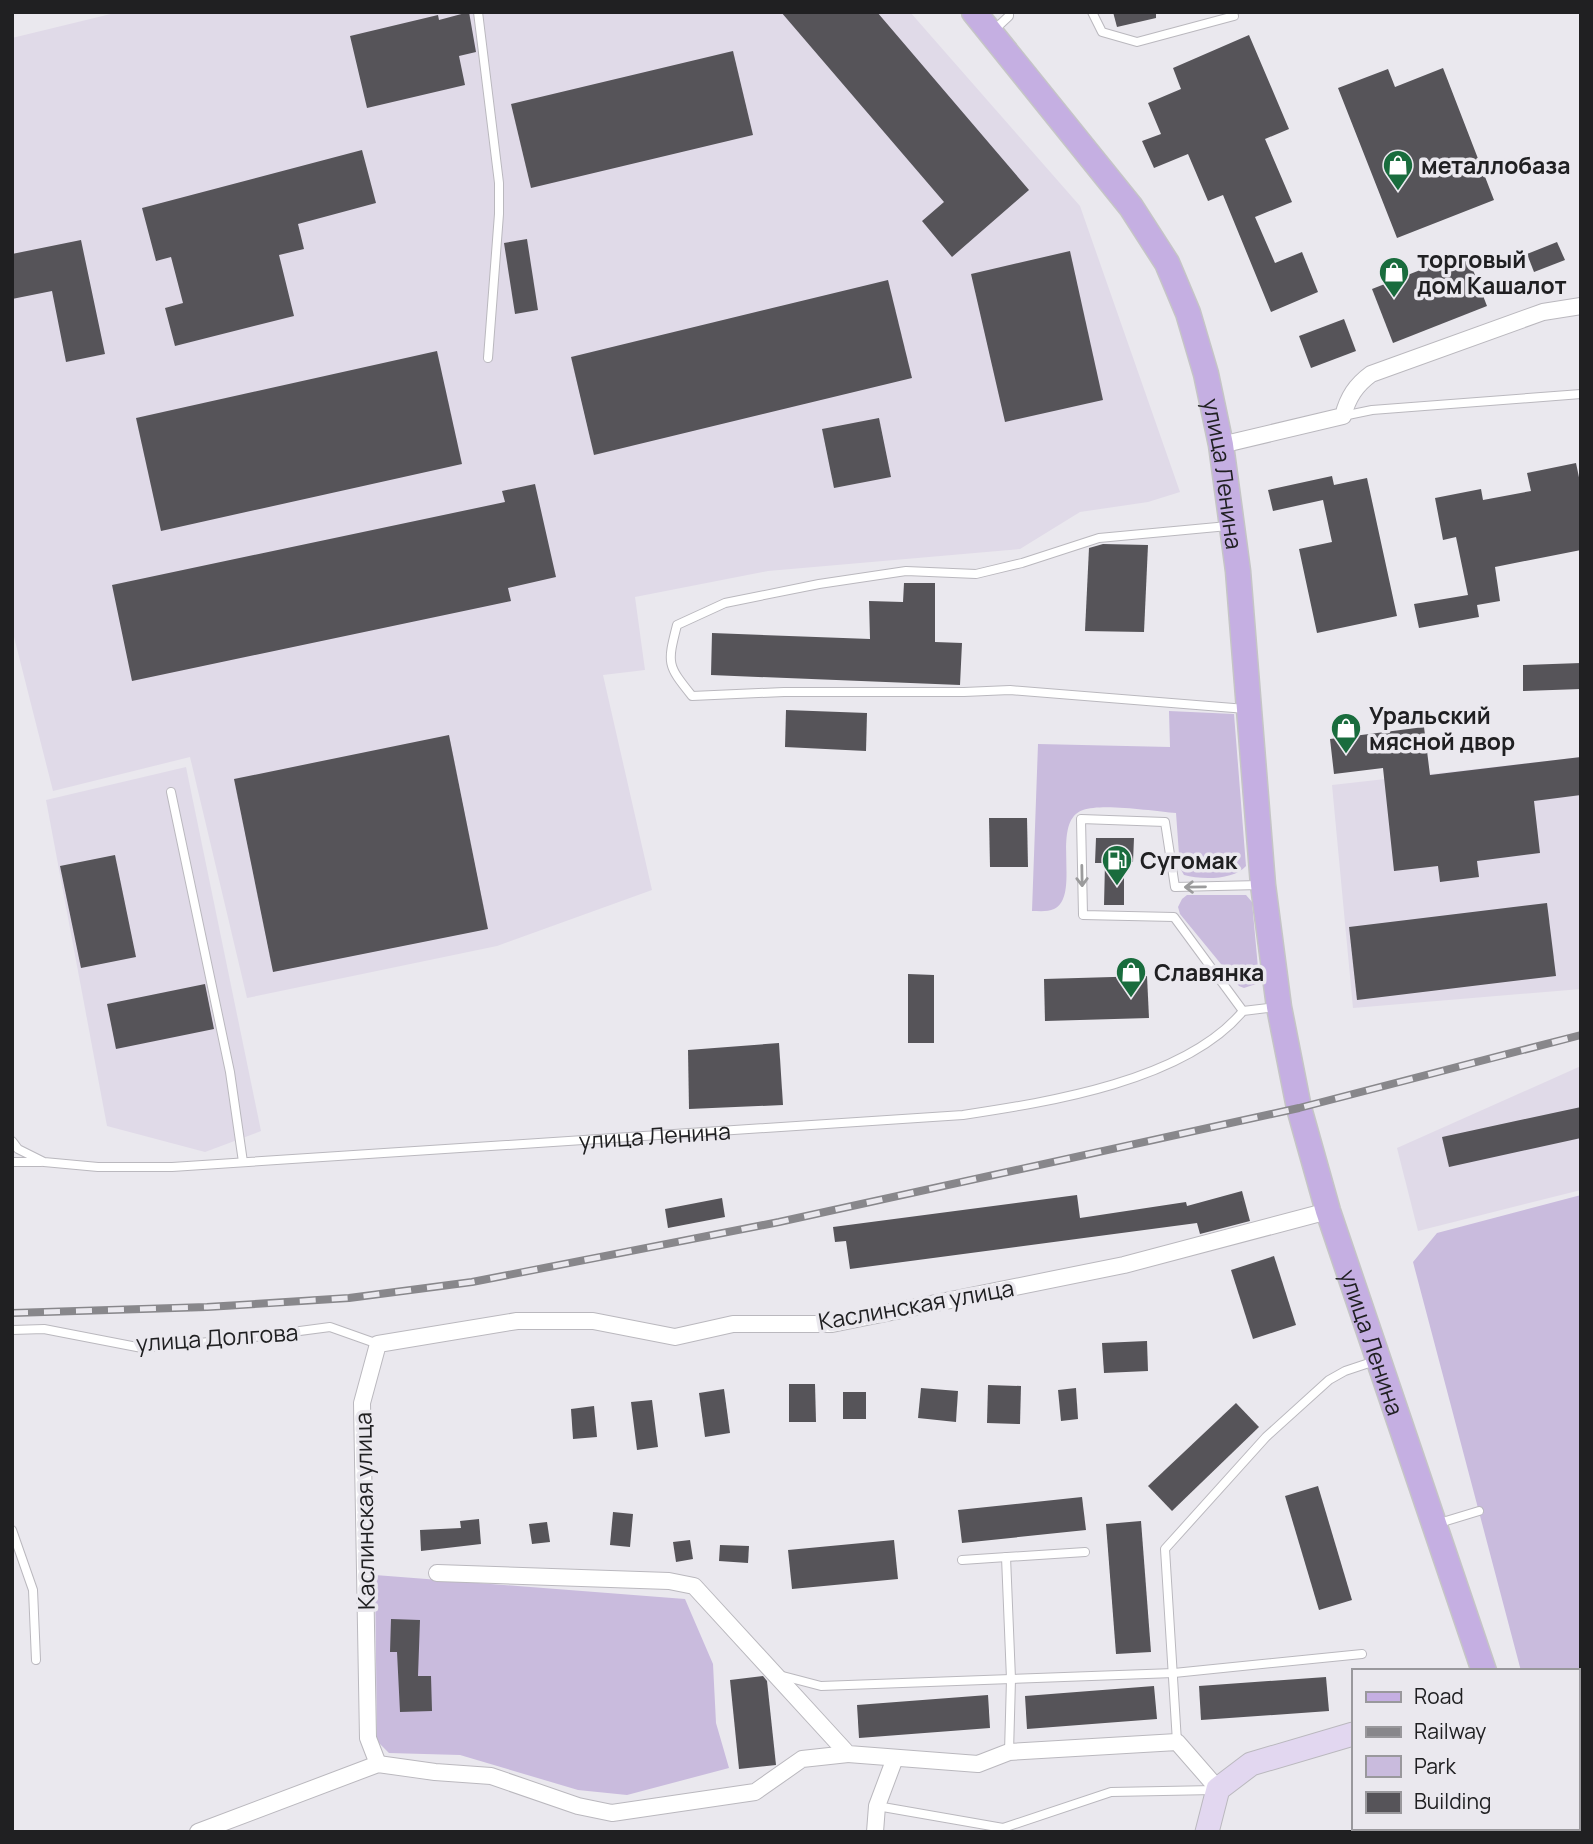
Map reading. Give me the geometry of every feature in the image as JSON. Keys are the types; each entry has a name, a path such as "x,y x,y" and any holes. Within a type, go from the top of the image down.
{"main road":[{"name":"улица Ленина","path":"974,12 1131,207 1167,263 1188,313 1222,445 1238,571 1263,885 1279,1007 1304,1128 1328,1211 1483,1669"},
{"path":"1207,1832 1218,1790 1251,1764 1352,1734"}],"street":[{"path":"1222,445 1343,415 1348,398 1371,373 1543,312 1581,306"},
{"name":"Каслинская улица","path":"377,1764 368,1738 362,1403 378,1344 517,1321 593,1321 675,1337 733,1324 832,1324 1124,1265 1328,1211"},
{"path":"437,1573 669,1581 694,1586 848,1754"},
{"path":"198,1832 377,1764 491,1776 579,1806 611,1813 755,1792 802,1759 848,1754 978,1764 1009,1752 1177,1742 1218,1790"},
{"path":"875,1832 877,1806 895,1758"}],"lane":[{"path":"478,12 499,183 488,358"},
{"path":"991,33 1009,16 1009,12"},
{"path":"1092,12 1102,32 1137,42 1234,16"},
{"path":"1343,415 1372,410 1581,394"},
{"path":"1232,525 1099,538 1022,563 976,574 906,572 819,584 725,603 677,625 671,649 672,671 692,696 784,692 1010,690 1249,709"},
{"path":"171,792 230,1072 243,1162"},
{"path":"1263,885 1175,887 1165,822 1081,818 1083,915 1174,917 1243,1011 1279,1007"},
{"name":"улица Ленина","path":"12,1141 18,1149 44,1162 98,1167 160,1167 963,1115 1077,1094 1154,1070 1194,1050 1233,1024 1243,1011"},
{"path":"12,1162 44,1162"},
{"name":"улица Долгова","path":"12,1330 44,1329 142,1348 330,1327 378,1344"},
{"path":"1177,1742 1165,1549 1266,1437 1311,1396 1345,1371 1378,1360"},
{"path":"1433,1524 1479,1511"},
{"path":"12,1530 33,1590 36,1660"},
{"path":"962,1560 1085,1552"},
{"path":"1006,1557 1011,1679 1009,1752"},
{"path":"775,1674 821,1686 1174,1673 1362,1654"},
{"path":"877,1806 1003,1828 1111,1793 1218,1790"}],"shaded area":[{"path":"119,12 910,12 1080,206 1180,492 1148,502 1080,512 1020,549 768,571 635,597 645,670 603,675 652,890 497,946 247,998 190,757 53,791 12,629 12,38"},
{"path":"1581,757 1581,989 1353,1008 1332,785"},
{"path":"186,767 261,1131 205,1152 107,1126 46,800"},
{"path":"1581,1066 1581,1190 1418,1231 1397,1148"}],"green space":[{"path":"1169,711 1234,714 1246,866 1234,874 1217,878 1184,875 1180,868 1176,813 1128,808 1092,808 1073,817 1068,829 1066,889 1062,901 1052,910 1032,911 1038,744 1170,747"},
{"path":"1187,895 1246,895 1252,902 1259,979 1256,984 1244,988 1239,986 1180,914 1178,907"},
{"path":"1581,1195 1581,1817 1579,1669 1520,1669 1413,1262 1437,1233"},
{"path":"375,1575 685,1599 713,1664 716,1723 729,1768 627,1795 578,1790 460,1755 389,1753 377,1741"}],"building":[{"path":"469,12 476,52 459,56 465,85 367,108 350,36 438,15 439,20"},
{"path":"781,12 877,12 1029,190 952,257 922,221 944,202"},
{"path":"1113,12 1156,12 1156,18 1117,27"},
{"path":"1249,35 1289,129 1265,139 1292,202 1255,217 1275,263 1302,252 1318,292 1271,312 1223,195 1208,201 1188,154 1154,168 1142,141 1161,134 1148,103 1181,89 1173,68"},
{"path":"733,51 753,135 531,188 511,104"},
{"path":"1443,68 1494,200 1397,238 1338,88 1388,69 1395,87"},
{"path":"362,150 376,203 298,224 304,249 279,255 294,316 175,346 165,308 183,303 171,257 156,261 142,208"},
{"path":"527,239 538,310 515,314 504,243"},
{"path":"81,240 105,354 66,362 52,291 12,299 12,254"},
{"path":"1557,242 1565,260 1534,272 1527,254"},
{"path":"1070,251 1103,400 1005,422 971,274"},
{"path":"1466,252 1487,306 1393,343 1372,289"},
{"path":"888,280 912,378 594,455 571,357"},
{"path":"1344,319 1356,351 1311,368 1299,336"},
{"path":"437,351 462,464 161,531 136,418"},
{"path":"879,418 891,477 834,488 822,429"},
{"path":"1576,463 1581,487 1581,550 1495,567 1500,601 1477,605 1479,617 1419,628 1414,604 1468,595 1456,537 1443,540 1435,498 1481,489 1483,500 1531,491 1527,473"},
{"path":"1332,476 1334,485 1367,478 1397,616 1317,633 1299,549 1332,542 1323,500 1273,511 1268,490"},
{"path":"535,484 556,577 508,588 511,601 132,681 112,585 505,502 502,491"},
{"path":"1103,544 1148,545 1144,632 1085,631 1089,548"},
{"path":"904,583 935,583 935,642 962,643 960,685 711,675 712,633 870,639 869,601 903,602"},
{"path":"1581,663 1581,689 1523,691 1523,665"},
{"path":"786,710 867,713 866,751 785,747"},
{"path":"1424,727 1430,775 1581,757 1581,795 1534,801 1540,853 1477,861 1479,877 1440,882 1438,866 1394,871 1383,768 1334,774 1330,739"},
{"path":"449,735 488,929 273,972 234,779"},
{"path":"989,818 1027,818 1028,867 990,867"},
{"path":"1096,838 1134,838 1133,862 1124,862 1124,905 1104,905 1105,863 1095,863"},
{"path":"115,855 136,957 81,968 60,866"},
{"path":"1547,903 1556,976 1357,1000 1349,927"},
{"path":"908,974 934,975 934,1043 908,1043"},
{"path":"1147,976 1149,1018 1045,1021 1044,979"},
{"path":"205,984 214,1029 116,1049 107,1004"},
{"path":"779,1043 783,1105 689,1109 688,1050"},
{"path":"1581,1107 1581,1138 1449,1167 1442,1137"},
{"path":"1242,1191 1250,1221 1200,1234 1197,1223 850,1269 846,1241 835,1242 833,1227 1077,1195 1080,1218 1186,1202 1187,1206"},
{"path":"722,1198 725,1217 668,1228 665,1209"},
{"path":"1274,1256 1296,1325 1253,1339 1231,1270"},
{"path":"1147,1341 1148,1371 1104,1373 1102,1343"},
{"path":"789,1384 815,1384 816,1422 789,1422"},
{"path":"988,1385 1021,1386 1020,1424 987,1423"},
{"path":"921,1388 958,1391 956,1422 918,1418"},
{"path":"1076,1388 1078,1419 1061,1421 1058,1390"},
{"path":"724,1389 730,1433 705,1437 699,1393"},
{"path":"843,1392 866,1392 866,1419 843,1419"},
{"path":"652,1400 658,1447 637,1450 631,1402"},
{"path":"1236,1403 1259,1427 1172,1511 1148,1486"},
{"path":"594,1406 597,1437 573,1439 571,1409"},
{"path":"1318,1486 1352,1600 1319,1610 1285,1496"},
{"path":"1082,1497 1086,1530 962,1543 958,1510"},
{"path":"613,1512 633,1514 630,1547 610,1545"},
{"path":"479,1519 481,1544 421,1551 420,1530 461,1528 460,1521"},
{"path":"1141,1521 1151,1652 1116,1654 1106,1524"},
{"path":"547,1522 550,1542 532,1544 529,1524"},
{"path":"690,1540 693,1559 676,1562 673,1542"},
{"path":"894,1540 898,1579 792,1589 788,1550"},
{"path":"720,1545 749,1546 748,1563 719,1561"},
{"path":"391,1619 420,1620 418,1676 431,1676 432,1711 400,1712 397,1652 390,1652"},
{"path":"763,1676 767,1681 776,1765 739,1769 730,1680"},
{"path":"1326,1677 1329,1711 1201,1720 1199,1686"},
{"path":"1154,1686 1157,1719 1027,1729 1025,1696"},
{"path":"988,1695 990,1728 859,1738 857,1705"}],"railway":[{"path":"12,1313 207,1307 349,1298 472,1282 779,1222 1299,1108 1581,1035"}],"place":[{"name":"металлобаза","path":"1398,192"},
{"name":"торговый дом Кашалот","path":"1394,299"},
{"name":"Уральский мясной двор","path":"1346,755"},
{"name":"Сугомак","path":"1117,887"},
{"name":"Славянка","path":"1131,999"}]}
